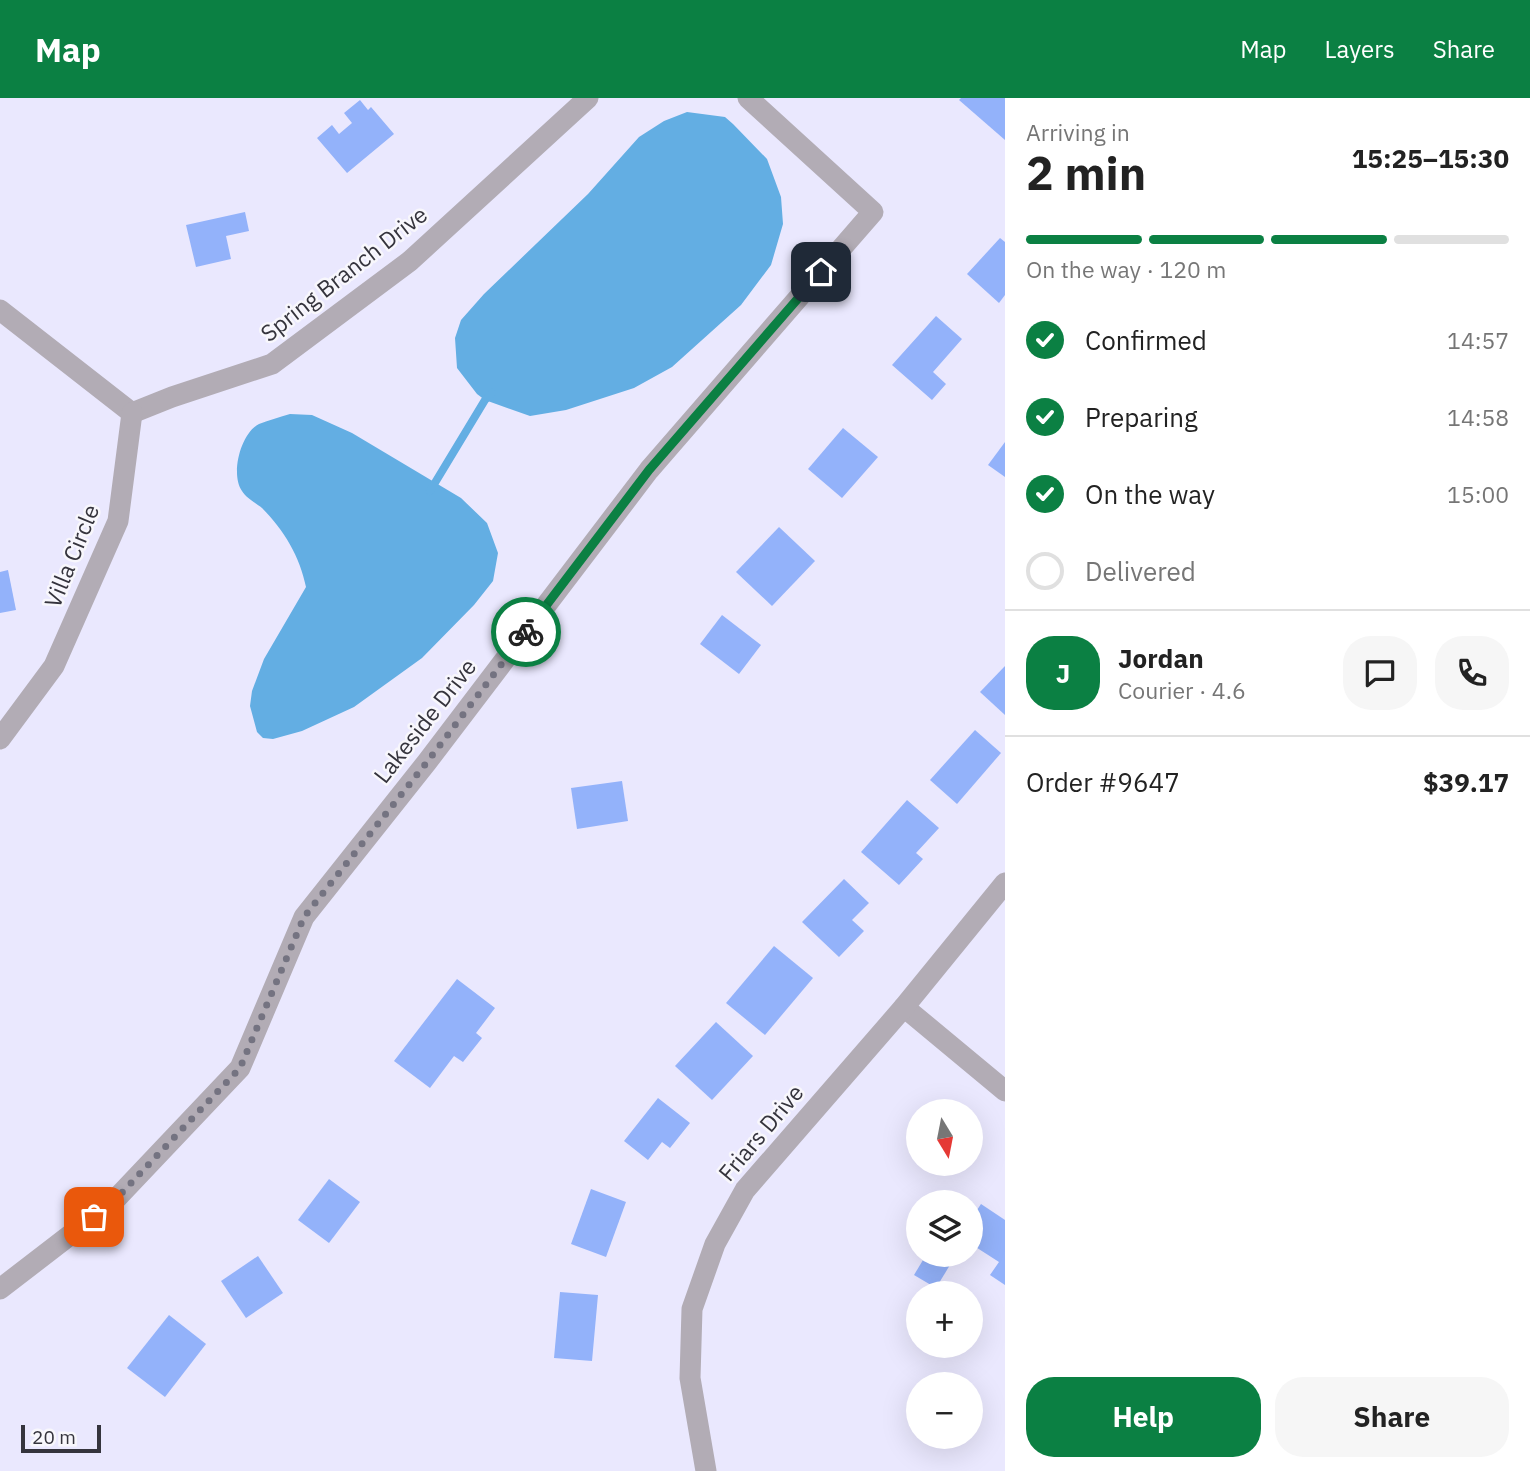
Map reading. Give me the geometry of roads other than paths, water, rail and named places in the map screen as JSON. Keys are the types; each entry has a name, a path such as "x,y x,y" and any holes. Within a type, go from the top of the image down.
{"street":[{"name":"Spring Branch Drive","path":"132,413 272,364 410,261 588,98"},
{"name":"Lakeside Drive","path":"0,1289 113,1202 240,1068 304,917 427,762 649,470 873,212 748,98"},
{"path":"0,310 132,413"},
{"name":"Villa Circle","path":"0,739 54,666 118,522 132,413"},
{"name":"Friars Drive","path":"706,1471 690,1378 692,1309 715,1244 745,1190 904,1007 1005,883"},
{"path":"904,1007 1005,1091"}],"water":[{"path":"687,112 725,117 767,159 781,197 783,224 771,265 741,305 672,367 634,388 566,410 530,416 485,400 457,368 455,338 461,320 484,294 588,194 639,137 664,121"},
{"path":"290,414 312,415 352,433 461,498 487,523 498,553 493,581 474,605 422,658 354,707 302,731 273,739 263,738 257,732 250,706 252,691 264,659 306,587 300,565 284,535 262,508 242,491 237,465 247,436 253,429 259,424"}],"waterway":[{"path":"430,491 485,400 492,393"}]}
